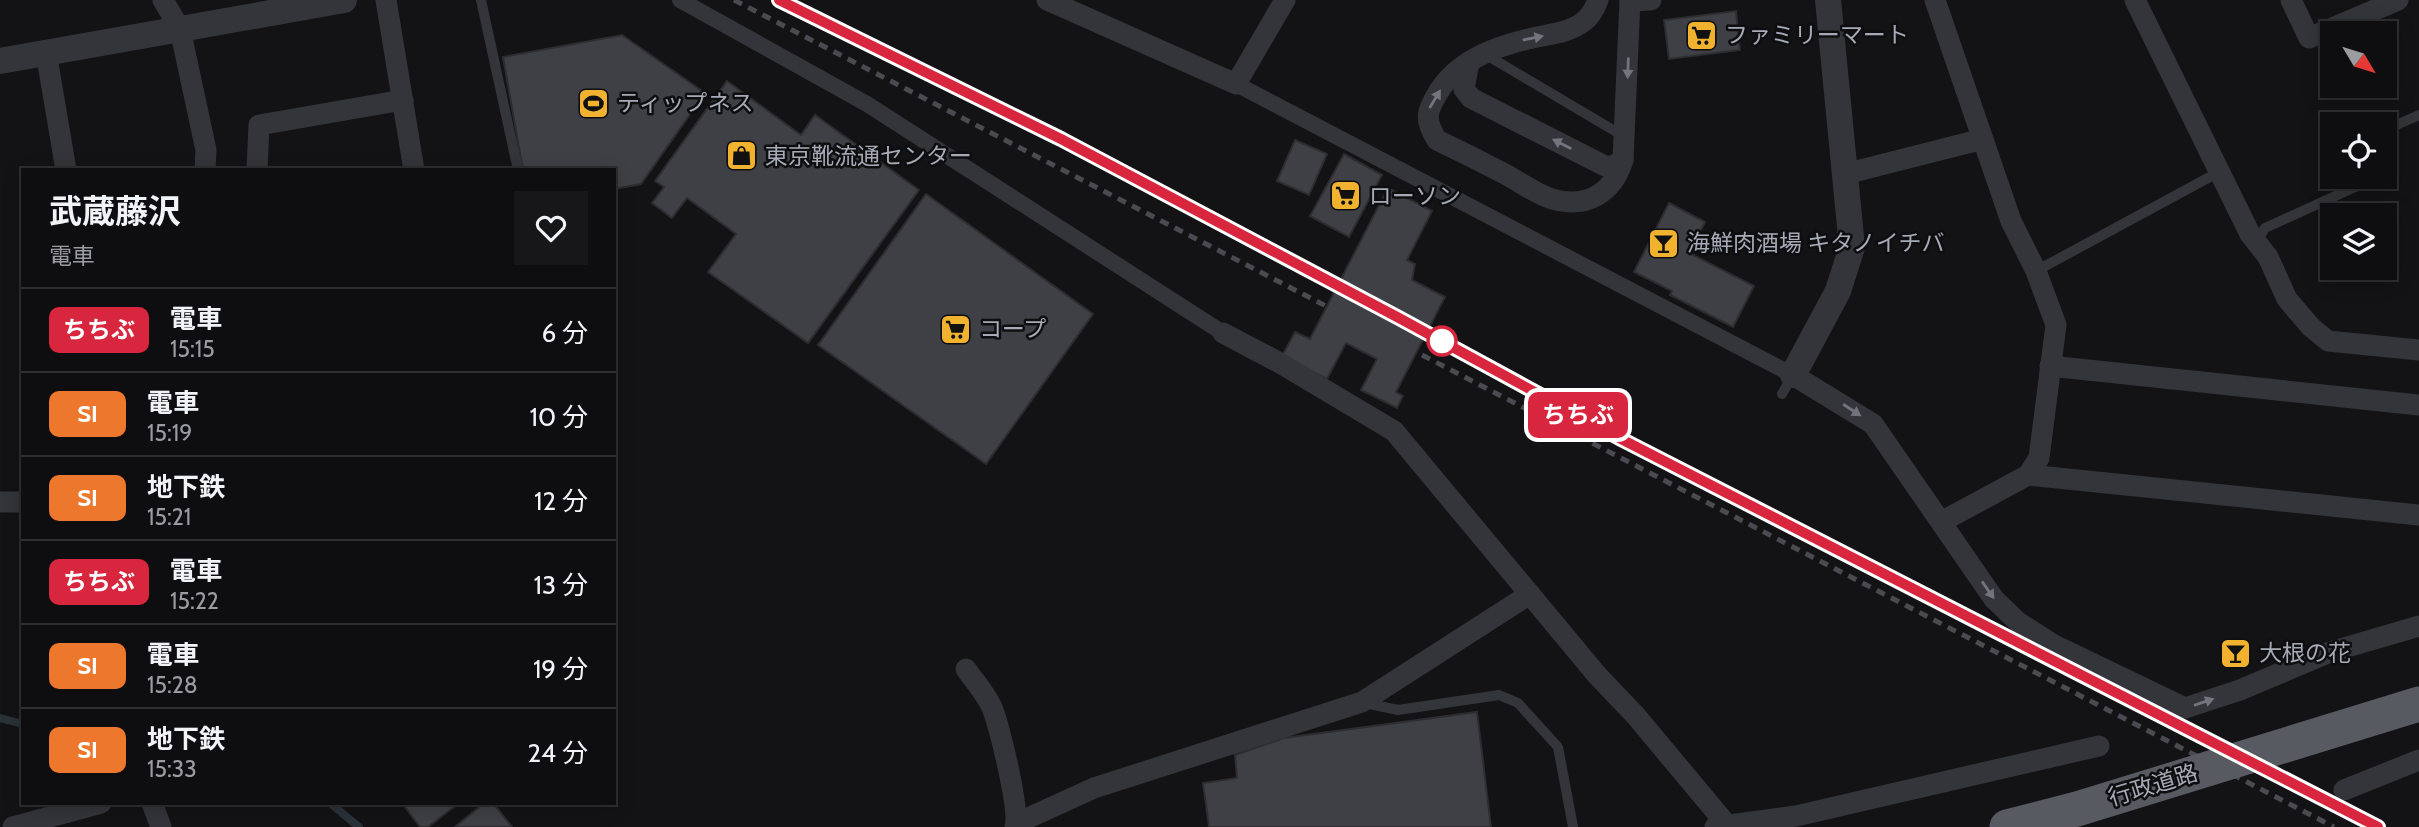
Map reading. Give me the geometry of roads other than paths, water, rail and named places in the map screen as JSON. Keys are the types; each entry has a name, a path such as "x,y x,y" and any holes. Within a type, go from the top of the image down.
{"highway":[{"name":"行政道路","path":"2007,827 2077,809 2419,704"}],"street":[{"path":"163,0 180,29 205,150 205,168"},
{"path":"0,61 344,0"},
{"path":"386,0 414,168"},
{"path":"680,0 867,104 1223,332 1394,431 1720,826 1796,816 2099,746"},
{"path":"1047,0 1236,84 1788,384 1874,424 1994,598 2018,622 2054,645 2185,708 2240,690 2330,652 2418,622"},
{"path":"1236,84 1285,0"},
{"path":"1598,0 1595,9 1583,22 1563,32 1513,42 1476,57 1443,85 1428,108 1427,124 1437,140 1552,199 1578,201 1599,195 1610,187 1619,174 1623,160 1637,0"},
{"path":"1788,384 1838,291 1852,247 1828,0"},
{"path":"1935,0 2011,220 2036,271 2056,325 2039,457 2028,475 1941,522"},
{"path":"2135,0 2250,234 2268,257 2287,299 2311,327 2328,341 2419,350"},
{"path":"2291,0 2309,38 2398,0"},
{"path":"46,52 66,168"},
{"path":"1476,57 1465,77 1464,89 1471,98 1605,166 1613,166 1623,160"},
{"path":"257,168 259,125 403,100"},
{"path":"1844,174 1983,139"},
{"path":"2050,366 2419,405"},
{"path":"2028,475 2419,515"},
{"path":"0,502 21,502"},
{"path":"966,669 992,708 1014,799 1016,825 1094,788 1362,702 1530,594"},
{"path":"2344,790 2419,760"},
{"path":"13,827 93,805"},
{"path":"153,805 161,827"}],"lane":[{"path":"481,0 518,168"},
{"path":"1476,57 1625,137"},
{"path":"2397,125 2419,115"},
{"path":"2036,271 2220,172"},
{"path":"2256,242 2265,228 2351,189"},
{"path":"1362,702 1398,710 1499,695 1518,703 1558,747 1573,827"}],"waterway":[{"path":"0,718 21,723"},
{"path":"332,805 359,827"}],"railway":[{"path":"734,0 1326,306"},
{"path":"779,0 1061,140 1336,284"},
{"path":"1430,334 1623,440 2378,827"},
{"path":"1422,355 2334,827"}],"train":[{"name":"ちちぶ","path":"779,0 1061,139 1623,440 2378,827"}],"place":[{"name":"ファミリーマート","path":"1702,35"},
{"name":"ティップネス","path":"594,103"},
{"name":"東京靴流通センター","path":"742,156"},
{"name":"ローソン","path":"1346,196"},
{"name":"海鮮肉酒場 キタノイチバ","path":"1664,243"},
{"name":"コープ","path":"956,329"},
{"name":"大根の花","path":"2236,653"}]}
